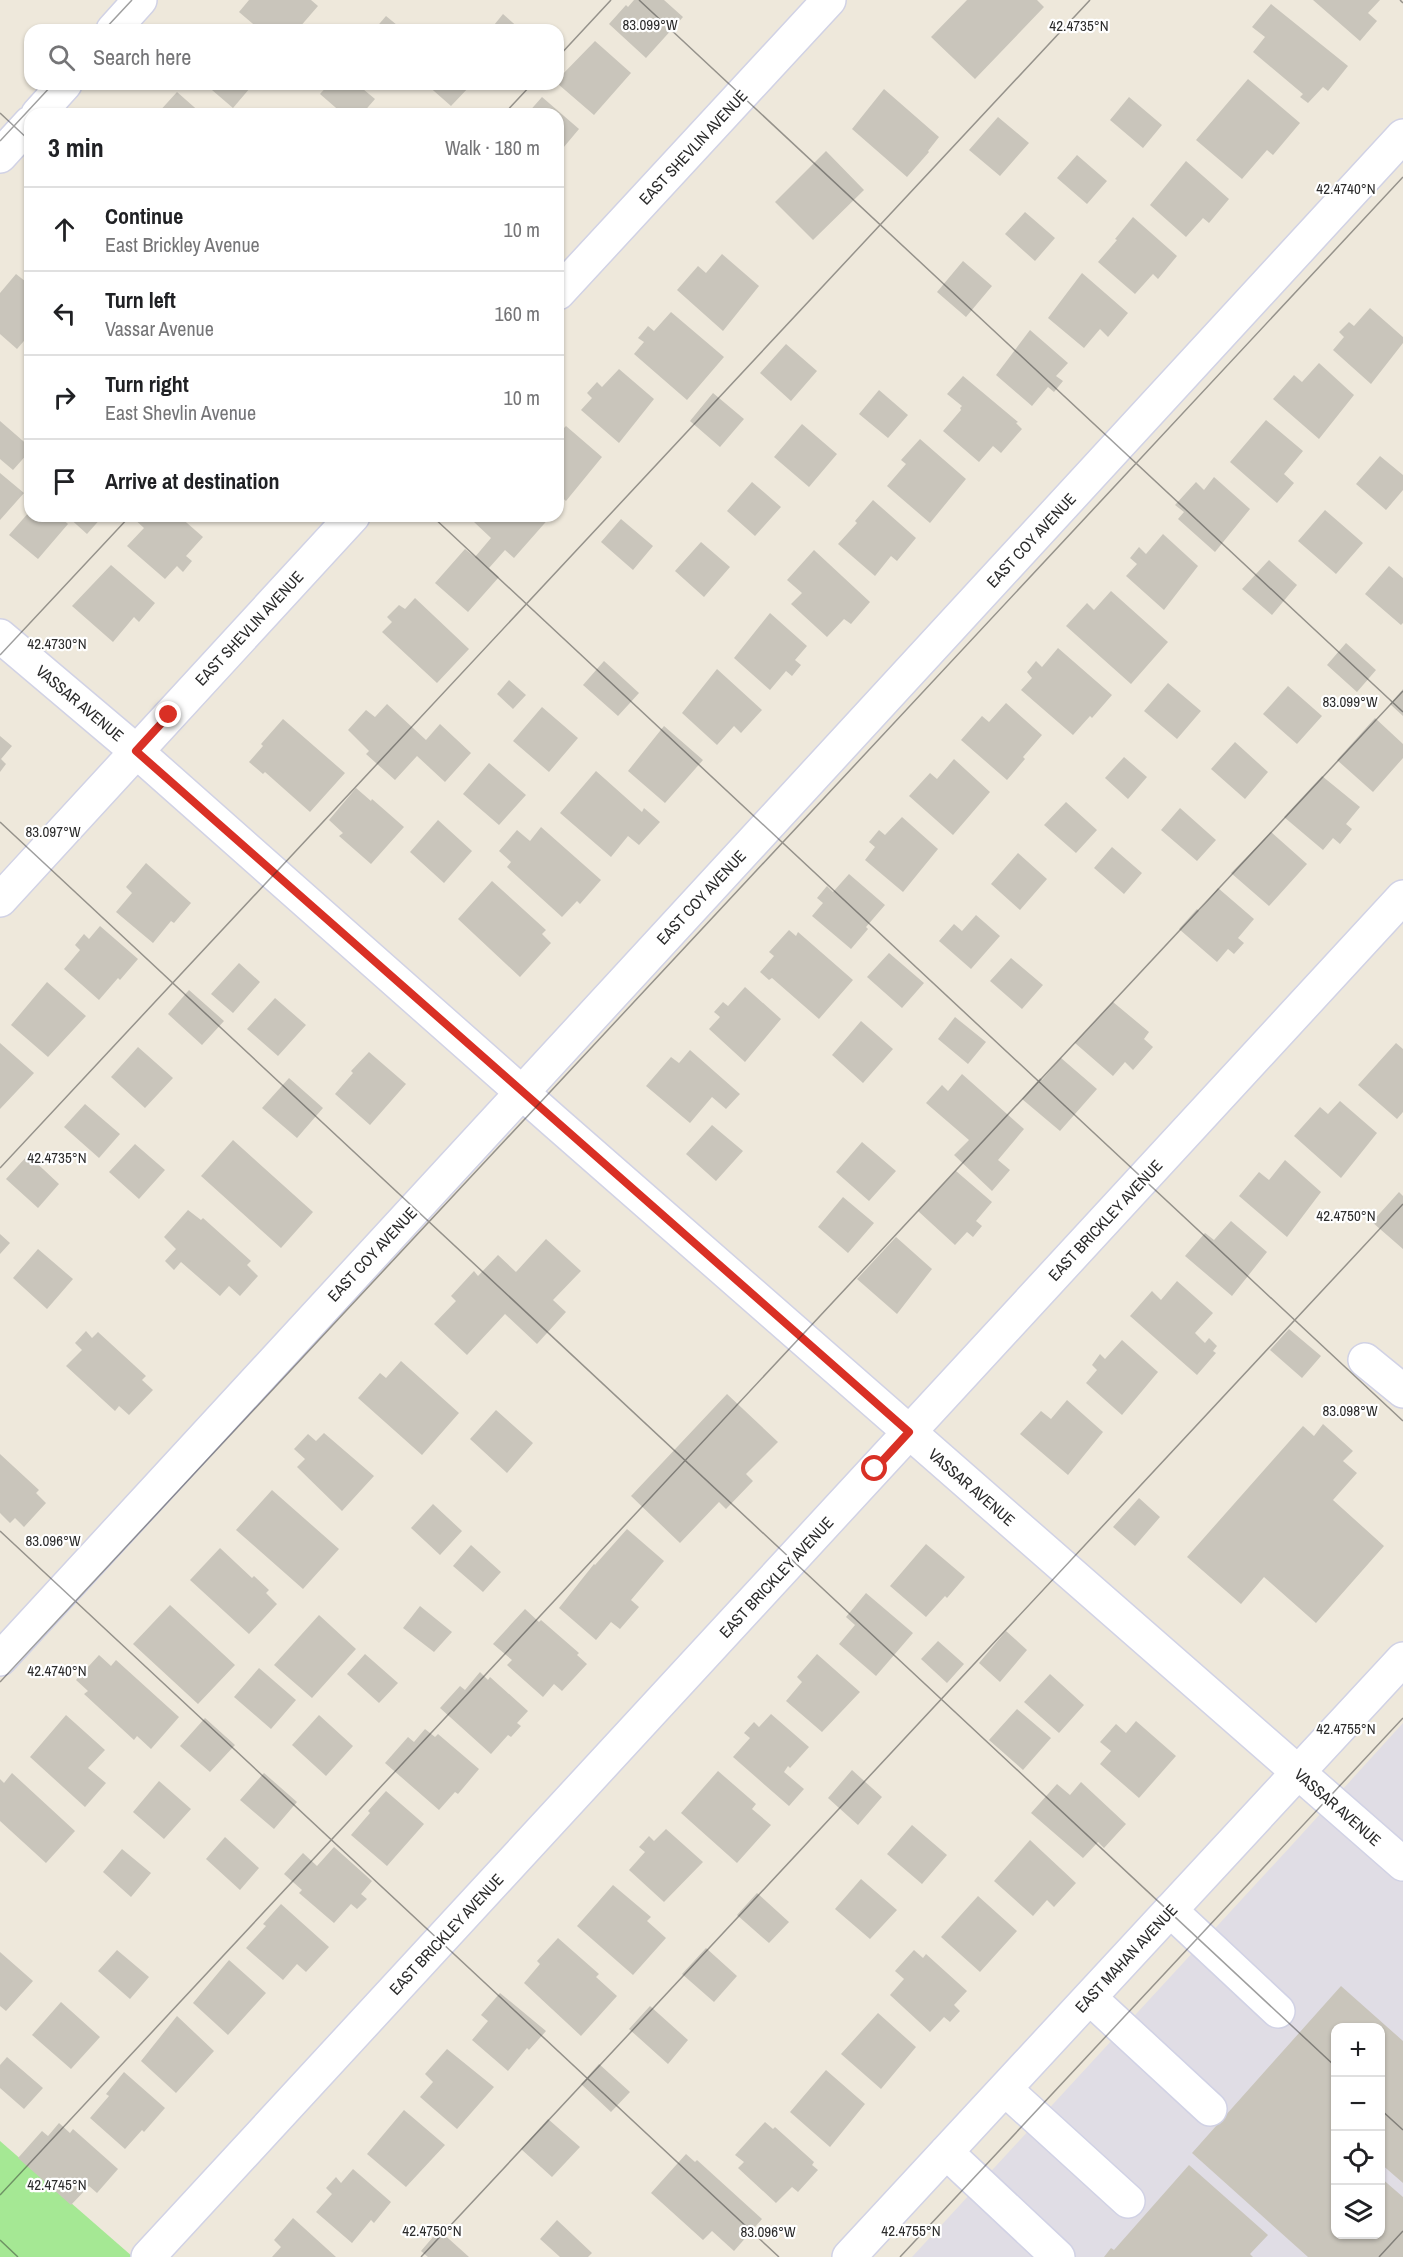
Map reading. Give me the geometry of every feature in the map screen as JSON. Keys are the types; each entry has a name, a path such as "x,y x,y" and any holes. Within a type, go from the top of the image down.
{"street":[{"path":"118,24 140,0"},
{"name":"EAST SHEVLIN AVENUE","path":"564,287 829,0"},
{"path":"43,108 60,90"},
{"path":"0,156 24,130"},
{"name":"EAST COY AVENUE","path":"0,1659 1403,136"},
{"name":"EAST SHEVLIN AVENUE","path":"0,900 347,522"},
{"name":"VASSAR AVENUE","path":"0,636 136,751 521,1092 1403,1864"},
{"name":"EAST BRICKLEY AVENUE","path":"148,2257 1403,897"},
{"path":"1365,1360 1403,1391"},
{"name":"EAST MAHAN AVENUE","path":"849,2257 1403,1659"},
{"path":"1170,1910 1278,2011"},
{"path":"1090,1998 1210,2109"},
{"path":"1005,2089 1128,2201"},
{"path":"946,2152 1058,2257"}],"shaded area":[{"path":"1403,1723 1403,2257 912,2257 1291,1846"}],"green space":[{"path":"0,2141 133,2257 0,2257"}],"building":[{"path":"249,0 311,0 318,6 302,24 253,24 239,12"},
{"path":"634,0 664,0 683,17 646,58 609,24 626,5 628,7"},
{"path":"967,0 1037,0 1044,7 975,79 931,37"},
{"path":"1313,0 1380,0 1368,13 1377,21 1360,41"},
{"path":"1271,4 1348,66 1328,91 1323,87 1308,103 1300,97 1303,94 1253,52 1265,37 1252,27"},
{"path":"503,14 514,24 495,24"},
{"path":"386,16 396,24 379,24"},
{"path":"595,41 631,73 594,115 564,89 564,73"},
{"path":"1248,79 1300,123 1273,155 1267,150 1242,179 1196,140"},
{"path":"884,89 939,137 907,177 852,129"},
{"path":"212,90 248,90 233,108"},
{"path":"324,90 364,90 375,99 367,108 336,108 320,94"},
{"path":"433,90 466,90 451,106"},
{"path":"177,92 195,108 162,108"},
{"path":"542,97 555,108 532,108"},
{"path":"1129,97 1162,125 1143,148 1110,120"},
{"path":"564,116 579,129 564,147"},
{"path":"998,117 1029,143 1000,176 969,150"},
{"path":"826,151 864,190 813,240 775,202"},
{"path":"1077,155 1107,181 1087,204 1057,178"},
{"path":"1186,161 1229,199 1209,223 1203,218 1186,237 1150,205"},
{"path":"1025,212 1055,238 1035,261 1005,234"},
{"path":"1133,217 1177,256 1158,279 1153,274 1135,294 1098,262"},
{"path":"722,254 759,286 723,331 677,290 698,266 706,273"},
{"path":"963,261 992,286 966,317 937,292"},
{"path":"1082,273 1128,313 1108,337 1100,329 1084,348 1048,318"},
{"path":"16,274 24,280 24,341 17,349 0,334 0,293"},
{"path":"1370,308 1403,337 1403,343 1371,384 1333,350 1344,337 1339,332 1349,322 1354,326"},
{"path":"671,312 724,357 687,400 634,354 644,342 638,338 648,326 654,331"},
{"path":"1030,330 1068,363 1056,376 1063,381 1054,392 1048,387 1032,406 996,375"},
{"path":"786,344 817,371 791,401 760,373"},
{"path":"1319,363 1354,395 1319,439 1273,399 1294,375 1302,382"},
{"path":"619,369 654,399 619,443 581,410 592,398 587,393 597,382 602,387"},
{"path":"963,376 1018,422 1016,423 1022,429 1001,453 993,446 979,462 943,431 961,410 962,406 947,394"},
{"path":"879,390 908,415 888,438 859,414"},
{"path":"713,393 744,419 720,447 690,421"},
{"path":"1266,420 1303,451 1284,474 1294,483 1277,503 1230,462"},
{"path":"0,421 24,442 24,458 13,470 0,459"},
{"path":"802,424 837,454 809,487 774,457"},
{"path":"566,426 602,457 566,501 564,499 564,428"},
{"path":"920,439 966,479 930,523 887,486 906,464 901,460"},
{"path":"1380,456 1403,475 1403,490 1386,510 1356,484"},
{"path":"0,473 24,493 0,520"},
{"path":"1214,477 1250,509 1215,552 1178,519 1184,512 1175,505 1196,482 1204,490"},
{"path":"752,482 781,507 755,536 727,511"},
{"path":"873,500 916,538 897,561 891,556 875,576 838,544"},
{"path":"1325,510 1363,543 1336,574 1298,541"},
{"path":"24,518 24,522 66,522 68,524 38,559 9,535"},
{"path":"621,519 653,546 633,570 601,542"},
{"path":"74,522 98,522 87,534"},
{"path":"138,522 186,522 203,537 186,556 192,561 183,572 177,566 165,579 127,546 144,528"},
{"path":"474,522 546,522 514,558 505,550 489,568 499,577 468,612 435,583 465,549 475,557 491,538"},
{"path":"1163,534 1198,566 1164,610 1126,576 1137,564 1130,558 1139,547 1146,554"},
{"path":"701,542 730,567 704,597 675,571"},
{"path":"814,550 870,602 851,624 844,619 827,637 791,604 802,593 787,580"},
{"path":"1269,560 1297,585 1272,615 1242,589"},
{"path":"111,565 155,603 139,622 134,617 113,642 72,606"},
{"path":"1389,566 1403,578 1403,623 1401,625 1365,594"},
{"path":"1111,591 1168,642 1131,684 1066,626 1087,603 1094,610"},
{"path":"415,598 469,649 437,683 382,632 392,622 387,617 399,605 405,609"},
{"path":"770,613 807,646 795,660 801,665 792,676 786,671 770,690 734,658"},
{"path":"1346,643 1376,670 1357,692 1327,665"},
{"path":"1058,648 1112,695 1073,735 1021,690 1032,678 1027,672 1036,661 1042,667"},
{"path":"604,661 639,693 618,716 583,685"},
{"path":"717,669 762,710 741,733 734,726 717,745 682,713"},
{"path":"509,680 526,695 513,709 497,694"},
{"path":"1168,683 1201,711 1177,739 1144,711"},
{"path":"1288,686 1322,716 1297,744 1263,714"},
{"path":"1403,689 1403,716 1390,704"},
{"path":"1006,703 1042,735 1007,780 961,740 982,716 989,722"},
{"path":"387,704 426,740 440,724 471,753 445,782 417,756 395,780 366,754 369,751 348,730 366,710 375,717"},
{"path":"542,707 578,738 549,772 513,741"},
{"path":"1375,718 1403,744 1403,758 1373,792 1337,760"},
{"path":"283,719 345,773 310,812 265,772 263,774 249,762"},
{"path":"664,726 703,760 665,803 628,771"},
{"path":"0,736 12,746 1,759 6,764 0,772"},
{"path":"1235,742 1268,772 1245,799 1211,769"},
{"path":"1124,757 1147,777 1128,799 1105,778"},
{"path":"954,759 990,792 953,835 909,796 930,773 937,779"},
{"path":"489,763 526,795 499,825 463,794"},
{"path":"596,771 642,812 644,808 660,822 639,845 628,836 611,857 560,813"},
{"path":"1322,776 1360,807 1346,824 1352,829 1340,844 1333,838 1323,850 1284,817"},
{"path":"356,788 404,827 371,864 339,836 343,833 329,820"},
{"path":"1066,802 1097,830 1076,853 1044,825"},
{"path":"1180,808 1216,840 1197,861 1161,830"},
{"path":"902,817 938,849 903,892 865,860 875,847 869,842 879,830 885,835"},
{"path":"438,820 472,851 444,883 410,852"},
{"path":"541,827 601,880 580,904 577,901 562,917 507,867 511,862 499,851 517,830 530,841"},
{"path":"1271,832 1307,864 1269,906 1231,873"},
{"path":"1112,847 1142,873 1124,894 1094,868"},
{"path":"1018,853 1047,879 1020,910 991,884"},
{"path":"146,863 191,903 174,923 171,921 153,943 116,912 132,893 126,887"},
{"path":"849,874 885,905 851,949 812,916 823,903 817,898 827,886 833,892"},
{"path":"492,881 546,930 542,934 551,943 520,977 458,919"},
{"path":"1218,888 1254,919 1238,938 1244,943 1234,954 1228,949 1217,962 1179,929 1197,909 1199,911"},
{"path":"976,915 1000,936 971,969 939,941 954,924 962,931"},
{"path":"100,926 138,959 99,1000 64,969 80,950 75,945 84,934 89,939"},
{"path":"789,930 796,936 798,932 853,980 819,1019 772,978 769,980 760,972 774,956 769,952"},
{"path":"889,953 924,983 902,1008 867,977"},
{"path":"1011,958 1043,985 1022,1009 990,981"},
{"path":"239,963 260,982 233,1013 211,994"},
{"path":"47,982 86,1016 48,1057 11,1025"},
{"path":"745,987 781,1019 745,1062 709,1029 720,1017 714,1012 723,1002 728,1006"},
{"path":"189,990 224,1021 202,1045 168,1014"},
{"path":"275,998 306,1025 278,1056 247,1029"},
{"path":"1113,1002 1149,1032 1144,1039 1153,1047 1133,1070 1125,1062 1113,1076 1075,1043"},
{"path":"955,1017 986,1042 968,1064 938,1039"},
{"path":"861,1021 893,1049 863,1083 832,1055"},
{"path":"0,1043 34,1073 0,1109"},
{"path":"1396,1043 1403,1049 1403,1112 1397,1119 1358,1085"},
{"path":"138,1047 173,1078 145,1108 111,1077"},
{"path":"690,1050 740,1094 726,1109 712,1097 690,1123 646,1086 671,1057 679,1063"},
{"path":"369,1052 406,1084 370,1125 335,1094 353,1073 351,1071"},
{"path":"1061,1058 1097,1089 1060,1131 1022,1099"},
{"path":"962,1074 1024,1129 998,1160 1010,1170 992,1191 954,1155 969,1140 926,1103 942,1085 948,1091"},
{"path":"289,1078 323,1108 297,1138 262,1108"},
{"path":"1340,1101 1377,1133 1341,1178 1294,1136 1320,1107 1328,1114"},
{"path":"85,1104 120,1134 99,1158 64,1127"},
{"path":"712,1125 743,1151 716,1181 686,1154"},
{"path":"233,1140 313,1212 281,1248 201,1176"},
{"path":"862,1142 896,1171 869,1201 836,1172"},
{"path":"135,1144 165,1170 139,1199 109,1172"},
{"path":"28,1155 59,1184 38,1208 6,1179"},
{"path":"1285,1160 1321,1192 1287,1237 1239,1196 1259,1172 1269,1180"},
{"path":"956,1171 992,1202 976,1221 982,1226 973,1237 967,1232 955,1245 918,1211"},
{"path":"1399,1192 1403,1196 1403,1249 1372,1222"},
{"path":"843,1197 874,1223 848,1253 818,1227"},
{"path":"188,1210 201,1220 203,1218 251,1261 247,1265 258,1276 240,1296 229,1286 220,1296 181,1262 174,1270 165,1261 176,1249 164,1237"},
{"path":"1231,1221 1267,1252 1232,1296 1185,1256 1205,1233 1214,1240"},
{"path":"0,1234 10,1243 0,1254"},
{"path":"896,1237 932,1269 897,1314 857,1279"},
{"path":"546,1239 581,1271 553,1300 566,1312 537,1344 505,1314 467,1355 434,1324 456,1301 451,1296 474,1271 478,1276 498,1255 516,1272"},
{"path":"38,1249 73,1279 47,1309 13,1278"},
{"path":"1177,1281 1213,1313 1195,1333 1205,1343 1209,1338 1217,1346 1213,1351 1216,1353 1197,1375 1130,1316 1152,1291 1161,1300"},
{"path":"1289,1329 1321,1356 1302,1378 1270,1350"},
{"path":"86,1331 92,1338 98,1332 146,1376 142,1380 153,1390 129,1415 119,1406 115,1411 66,1366 82,1350 75,1343"},
{"path":"1122,1340 1158,1372 1122,1415 1086,1383 1097,1370 1092,1365 1100,1354 1105,1359"},
{"path":"401,1361 459,1413 422,1455 358,1398 380,1373 386,1378"},
{"path":"727,1394 778,1442 746,1474 753,1481 726,1509 719,1502 680,1543 631,1496"},
{"path":"1067,1400 1103,1432 1068,1475 1020,1434 1041,1411 1051,1419"},
{"path":"496,1410 533,1443 507,1473 470,1439"},
{"path":"1323,1424 1353,1451 1343,1461 1357,1473 1333,1500 1384,1546 1316,1623 1264,1577 1241,1604 1187,1557 1303,1426 1314,1436"},
{"path":"324,1433 374,1476 342,1511 297,1467 305,1459 294,1449 308,1434 316,1441"},
{"path":"0,1454 39,1490 36,1493 46,1503 24,1527 15,1518 10,1523 0,1513"},
{"path":"272,1490 339,1549 303,1589 236,1530"},
{"path":"1139,1498 1160,1517 1135,1546 1113,1527"},
{"path":"433,1504 462,1531 440,1555 411,1528"},
{"path":"627,1529 664,1561 631,1600 639,1607 620,1629 611,1622 596,1640 559,1608 594,1564"},
{"path":"926,1544 965,1577 926,1617 890,1586"},
{"path":"471,1545 501,1572 483,1592 453,1566"},
{"path":"220,1548 252,1578 254,1576 269,1590 266,1593 277,1604 249,1634 190,1580"},
{"path":"866,1593 913,1633 876,1676 839,1644 855,1625 846,1617"},
{"path":"170,1605 235,1665 198,1704 133,1644"},
{"path":"420,1606 452,1632 434,1652 403,1628"},
{"path":"525,1609 579,1653 577,1655 587,1664 562,1691 554,1684 543,1697 507,1665 512,1660 493,1644"},
{"path":"319,1615 356,1649 312,1698 274,1665"},
{"path":"1006,1631 1027,1650 1000,1682 979,1663"},
{"path":"938,1641 964,1664 947,1683 921,1659"},
{"path":"365,1654 398,1683 379,1703 347,1674"},
{"path":"817,1654 860,1692 822,1732 786,1701 802,1682 797,1677"},
{"path":"99,1655 111,1666 116,1660 179,1717 151,1749 137,1736 134,1740 84,1694 88,1691 76,1680"},
{"path":"259,1668 296,1700 271,1729 234,1697"},
{"path":"480,1672 488,1680 490,1677 528,1711 517,1723 521,1726 511,1737 508,1735 491,1754 440,1708 460,1686 465,1690"},
{"path":"1050,1674 1084,1705 1059,1733 1024,1702"},
{"path":"1017,1709 1051,1738 1023,1770 989,1740"},
{"path":"771,1714 809,1747 784,1772 804,1789 789,1806 733,1757 750,1738 744,1733 754,1722 759,1727"},
{"path":"66,1715 105,1750 88,1768 106,1783 85,1807 30,1757"},
{"path":"319,1715 353,1746 326,1776 292,1745"},
{"path":"205,1718 235,1745 210,1772 180,1746"},
{"path":"1136,1721 1176,1756 1139,1798 1100,1764 1111,1751 1100,1742 1116,1724 1126,1733"},
{"path":"425,1729 435,1737 438,1734 479,1769 458,1794 455,1792 439,1810 385,1763 408,1737 414,1742"},
{"path":"852,1770 882,1797 858,1825 828,1798"},
{"path":"718,1771 756,1804 752,1809 771,1825 737,1863 681,1813"},
{"path":"12,1773 75,1831 46,1863 0,1821 0,1779 4,1783"},
{"path":"264,1773 297,1802 274,1829 240,1800"},
{"path":"159,1781 191,1809 164,1839 133,1812"},
{"path":"1081,1782 1126,1824 1104,1848 1098,1842 1083,1858 1031,1813 1057,1784 1070,1795"},
{"path":"386,1791 424,1824 387,1866 351,1835"},
{"path":"912,1825 947,1855 922,1884 887,1854"},
{"path":"666,1829 703,1862 664,1902 629,1870 645,1852 639,1847 649,1836 654,1841"},
{"path":"225,1837 259,1868 240,1890 206,1859"},
{"path":"1030,1840 1076,1883 1054,1907 1047,1900 1033,1916 994,1881"},
{"path":"334,1847 372,1881 361,1894 367,1899 357,1909 351,1904 334,1923 299,1893 302,1890 284,1874 303,1853 317,1866"},
{"path":"122,1849 151,1873 131,1897 103,1872"},
{"path":"861,1879 897,1910 870,1939 835,1909"},
{"path":"613,1885 651,1917 647,1921 666,1938 633,1975 577,1926"},
{"path":"757,1893 789,1922 769,1943 737,1915"},
{"path":"978,1896 1017,1931 980,1972 941,1937"},
{"path":"281,1904 329,1947 306,1972 297,1964 283,1980 246,1948 266,1926 263,1924"},
{"path":"558,1938 599,1974 596,1977 617,1996 581,2036 524,1983 540,1964 537,1961"},
{"path":"706,1948 737,1976 714,2002 682,1974"},
{"path":"117,1950 149,1977 130,1999 98,1971"},
{"path":"914,1950 923,1958 926,1954 967,1991 954,2005 960,2011 950,2022 944,2017 930,2032 890,1995 904,1979 895,1971"},
{"path":"0,1952 33,1981 6,2011 0,2006"},
{"path":"229,1960 266,1993 228,2035 193,2003"},
{"path":"1341,1986 1383,2023 1331,2023 1331,2239 1385,2239 1385,2181 1403,2197 1403,2257 1308,2257 1192,2153"},
{"path":"500,1993 546,2031 529,2050 527,2048 508,2071 472,2040 488,2021 481,2015"},
{"path":"61,2002 100,2037 71,2069 32,2035"},
{"path":"650,2006 688,2040 668,2064 629,2029"},
{"path":"878,2013 916,2047 881,2089 841,2054"},
{"path":"177,2016 214,2051 176,2093 141,2061"},
{"path":"1385,2025 1403,2041 1403,2183 1385,2167"},
{"path":"447,2049 494,2087 457,2129 420,2097 433,2082 425,2074"},
{"path":"7,2057 43,2088 24,2109 0,2088 0,2065"},
{"path":"599,2064 630,2092 611,2112 581,2084"},
{"path":"826,2070 865,2104 830,2147 790,2112"},
{"path":"124,2072 165,2108 125,2149 90,2118 109,2096 106,2094"},
{"path":"404,2110 445,2145 406,2187 367,2154"},
{"path":"548,2119 580,2147 552,2177 521,2149"},
{"path":"765,2122 773,2129 775,2127 814,2162 812,2165 818,2170 798,2192 792,2187 776,2203 738,2168 744,2162 735,2155"},
{"path":"59,2123 70,2133 73,2129 118,2169 97,2193 89,2186 71,2205 18,2158 42,2131 48,2136"},
{"path":"686,2154 695,2162 697,2160 762,2219 734,2251 712,2231 703,2240 651,2193"},
{"path":"1189,2165 1268,2235 1250,2254 1253,2257 1104,2257 1111,2248 1114,2250"},
{"path":"353,2169 391,2202 374,2223 371,2220 352,2243 316,2212 332,2194 326,2188 336,2177 341,2183"},
{"path":"293,2218 336,2257 272,2257 281,2247 274,2240"},
{"path":"557,2220 592,2253 588,2257 560,2257 540,2239"},
{"path":"439,2230 469,2257 428,2257 421,2251"}],"route":[{"path":"169,715 136,751 909,1432 875,1469"}]}
